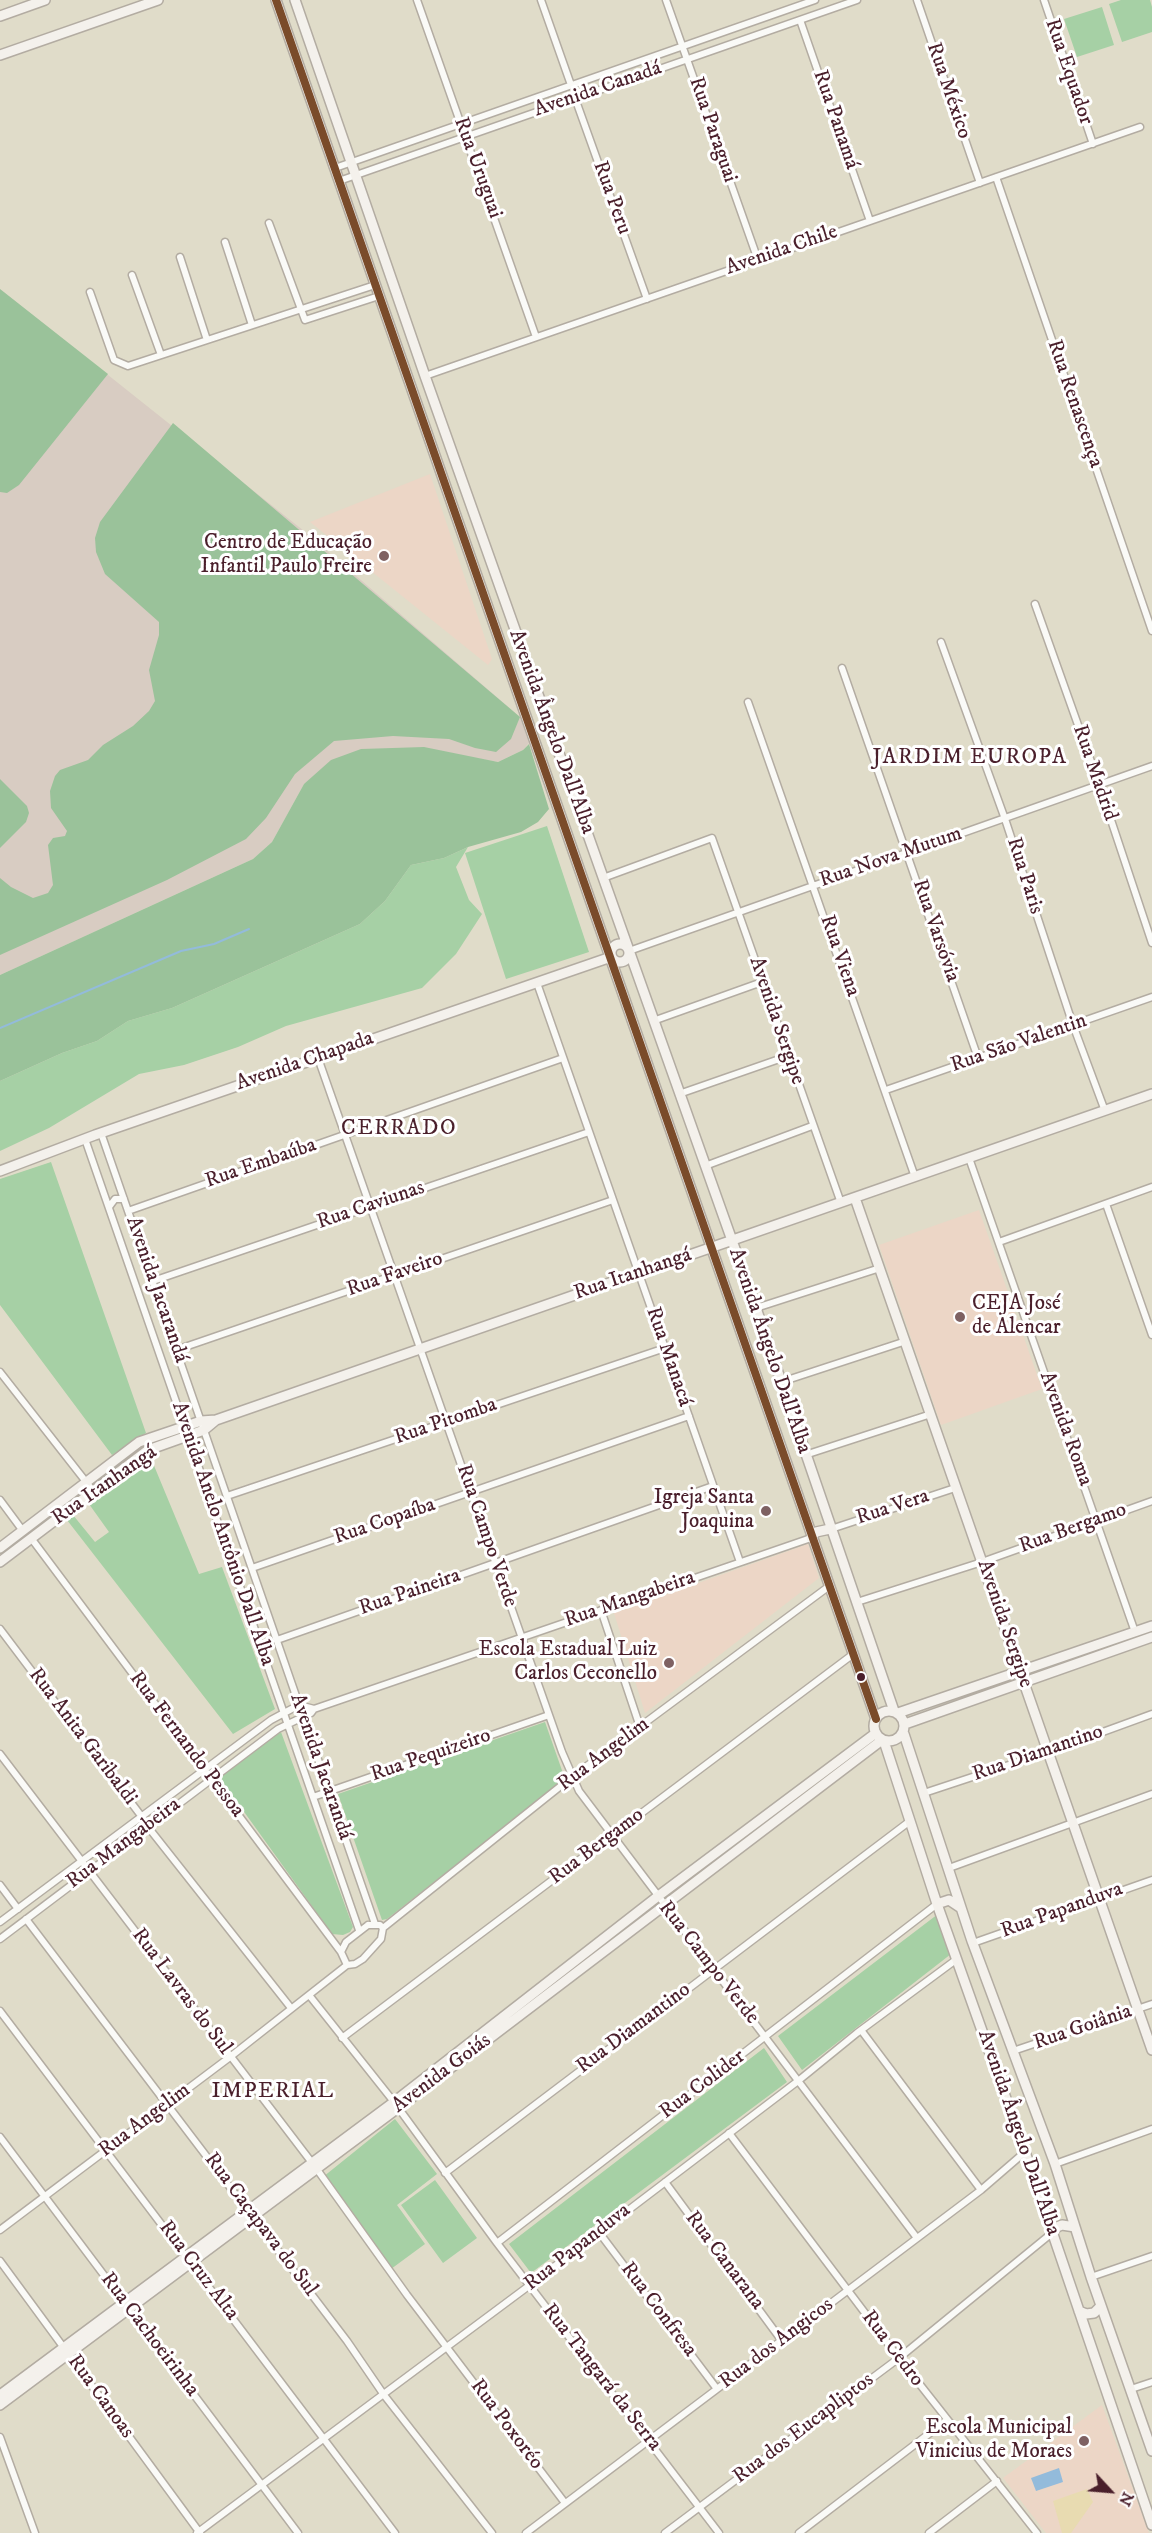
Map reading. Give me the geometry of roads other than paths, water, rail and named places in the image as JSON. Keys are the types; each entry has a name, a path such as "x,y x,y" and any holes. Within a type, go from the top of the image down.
{"main road":[{"path":"0,16 45,0"},
{"path":"0,55 158,0"},
{"name":"Avenida Ângelo Dall'Alba","path":"276,0 611,957 828,1587 876,1719"},
{"name":"Avenida Ângelo Dall'Alba","path":"295,0 354,175 756,1308 830,1529 896,1712"},
{"path":"616,944 626,946 629,951 627,960 622,963 615,962 611,957 612,948 616,944"},
{"name":"Avenida Chapada","path":"0,1171 101,1133 611,957"},
{"name":"Rua Itanhangá","path":"0,1548 140,1442 203,1426 420,1347 1152,1094"},
{"name":"Avenida Sergipe","path":"855,1198 1152,2050"},
{"name":"Rua Itanhangá","path":"0,1562 148,1450 187,1431"},
{"path":"811,1538 816,1532 830,1529"},
{"path":"896,1712 905,1724 904,1734 894,1741 880,1738 876,1719 885,1712 896,1712 1152,1626"},
{"path":"905,1724 1152,1637"},
{"name":"Avenida Ângelo Dall'Alba","path":"904,1734 973,1943 1054,2164 1090,2277 1152,2451"},
{"name":"Avenida Ângelo Dall'Alba","path":"880,1738 910,1821 936,1904 1025,2152 1152,2525"},
{"name":"Avenida Goiás","path":"396,2105 657,1897 880,1738"},
{"name":"Avenida Goiás","path":"0,2395 128,2306 664,1905 880,1738"},
{"path":"936,1904 949,1900 961,1908"},
{"path":"1052,2233 1061,2225 1075,2227"},
{"path":"1079,2311 1086,2314 1094,2313 1101,2306"},
{"name":"Avenida Goiás","path":"0,2405 66,2351"}],"street":[{"name":"Rua Uruguai","path":"417,0 536,337"},
{"path":"541,0 571,85"},
{"name":"Rua Paraguai","path":"666,0 758,260"},
{"name":"Avenida Canadá","path":"335,168 682,46 794,3 815,0"},
{"name":"Avenida Canadá","path":"339,181 857,0"},
{"name":"Rua México","path":"917,0 980,183"},
{"name":"Rua Equador","path":"1044,0 1093,144"},
{"name":"Rua Panamá","path":"800,20 870,221"},
{"name":"Rua Peru","path":"575,98 647,299"},
{"name":"Avenida Chile","path":"425,376 1140,127"},
{"name":"Rua Renascença","path":"996,177 1152,631"},
{"path":"270,223 304,320 379,296"},
{"path":"225,242 252,325"},
{"path":"180,257 207,340"},
{"path":"132,275 161,355"},
{"path":"90,292 114,360 128,366 375,285"},
{"name":"Rua Madrid","path":"1035,604 1099,784 1152,944"},
{"name":"Rua Paris","path":"940,642 1005,819 1073,1025 1105,1111"},
{"name":"Rua Varsóvia","path":"842,668 978,1058"},
{"name":"Rua Viena","path":"748,702 915,1177"},
{"name":"Rua Nova Mutum","path":"629,951 1152,766"},
{"name":"Avenida Sergipe","path":"604,882 712,837 841,1203"},
{"path":"653,1021 762,982"},
{"name":"Rua Manacá","path":"537,983 740,1562"},
{"name":"Rua São Valentin","path":"886,1090 1152,997"},
{"path":"679,1094 788,1056"},
{"name":"Rua Campo Verde","path":"318,1058 572,1778 611,1837 766,2037 917,2238"},
{"name":"Rua Embaúba","path":"128,1211 563,1058"},
{"path":"705,1166 812,1126"},
{"name":"Rua Caviunas","path":"153,1281 589,1132"},
{"name":"Avenida Jacarandá","path":"101,1133 375,1924"},
{"name":"Avenida Anelo Antônio Dall Alba","path":"85,1139 359,1930"},
{"name":"Avenida Roma","path":"969,1158 1135,1632"},
{"path":"999,1242 1152,1188"},
{"path":"109,1207 116,1199 124,1198"},
{"name":"Rua Faveiro","path":"176,1350 613,1200"},
{"path":"1107,1204 1152,1335"},
{"path":"756,1308 880,1268"},
{"path":"781,1382 906,1341"},
{"name":"Rua Pitomba","path":"227,1496 665,1348"},
{"path":"0,1372 94,1492"},
{"path":"805,1455 931,1414"},
{"name":"Rua Copaíba","path":"252,1569 689,1416"},
{"name":"Rua Paineira","path":"277,1640 713,1486"},
{"name":"Rua Vera","path":"830,1529 955,1488"},
{"path":"0,1500 23,1531"},
{"name":"Rua Bergamo","path":"857,1602 982,1562 1152,1501"},
{"name":"Rua Fernando Pessoa","path":"31,1538 341,1952 347,1965"},
{"name":"Rua Mangabeira","path":"314,1708 811,1538"},
{"name":"Rua Angelim","path":"0,2230 230,2057 347,1965 355,1964 375,1947 381,1939 383,1928 572,1778 828,1587"},
{"path":"601,1610 640,1727"},
{"name":"Rua Anita Garibaldi","path":"0,1629 142,1817"},
{"name":"Rua Bergamo","path":"342,2038 852,1655"},
{"path":"284,1712 299,1705 314,1708 311,1713 288,1723"},
{"name":"Rua Mangabeira","path":"0,1923 203,1769 284,1712"},
{"name":"Rua Diamantino","path":"924,1793 1048,1752 1152,1714"},
{"name":"Rua Pequizeiro","path":"314,1797 549,1715"},
{"name":"Rua Mangabeira","path":"0,1939 88,1870 288,1723"},
{"name":"Rua Lavras do Sul","path":"0,1754 314,2165 447,2347"},
{"path":"949,1868 1152,1794"},
{"name":"Rua Diamantino","path":"445,2173 910,1821"},
{"name":"Rua Anita Garibaldi","path":"148,1827 291,2008"},
{"name":"Rua Papanduva","path":"973,1943 1152,1880"},
{"path":"0,1885 18,1909"},
{"name":"Rua Colider","path":"497,2243 936,1904"},
{"name":"Rua Caçapava do Sul","path":"26,1918 347,2341 384,2395 492,2533"},
{"path":"341,1952 350,1938 359,1930 375,1924 383,1928"},
{"name":"Rua Papanduva","path":"199,2533 530,2285 798,2081 861,2030 957,1959"},
{"name":"Rua Tangará da Serra","path":"309,1995 396,2105 497,2243 719,2533"},
{"name":"Rua Goiânia","path":"1013,2051 1152,2004"},
{"name":"Rua Cruz Alta","path":"0,2011 190,2259 323,2440 395,2533"},
{"path":"861,2030 981,2190"},
{"path":"1054,2164 1152,2129"},
{"name":"Rua Cedro","path":"729,2133 899,2358 1037,2533"},
{"name":"Rua Cachoeirinha","path":"0,2137 298,2533"},
{"name":"Rua dos Angicos","path":"526,2533 981,2190 1025,2152"},
{"name":"Rua Canarana","path":"665,2182 782,2341"},
{"name":"Rua Confresa","path":"598,2231 717,2389"},
{"name":"Rua dos Eucapliptos","path":"666,2533 899,2358 1052,2233"},
{"path":"1090,2277 1152,2256"},
{"name":"Rua Canoas","path":"0,2261 199,2533"},
{"name":"Rua Poxoréo","path":"447,2347 566,2503"},
{"path":"1131,2390 1152,2382"},
{"path":"799,2533 947,2420"},
{"path":"0,2437 35,2533"},
{"path":"929,2533 997,2481"},
{"path":"938,2526 944,2533"}],"water":[{"path":"1059,2468 1063,2482 1036,2491 1031,2478"}],"waterway":[{"path":"0,1028 181,951 214,944 249,929"}],"place":[{"name":"Centro de Educação Infantil Paulo Freire","path":"384,556"},
{"name":"CEJA José de Alencar","path":"960,1317"},
{"name":"Igreja Santa Joaquina","path":"766,1511"},
{"name":"Escola Estadual Luiz Carlos Ceconello","path":"669,1663"},
{"name":"Escola Municipal Vinicius de Moraes","path":"1084,2441"}],"district":[{"name":"JARDIM EUROPA","path":"970,758"},
{"name":"CERRADO","path":"399,1129"},
{"name":"IMPERIAL","path":"273,2092"}]}
